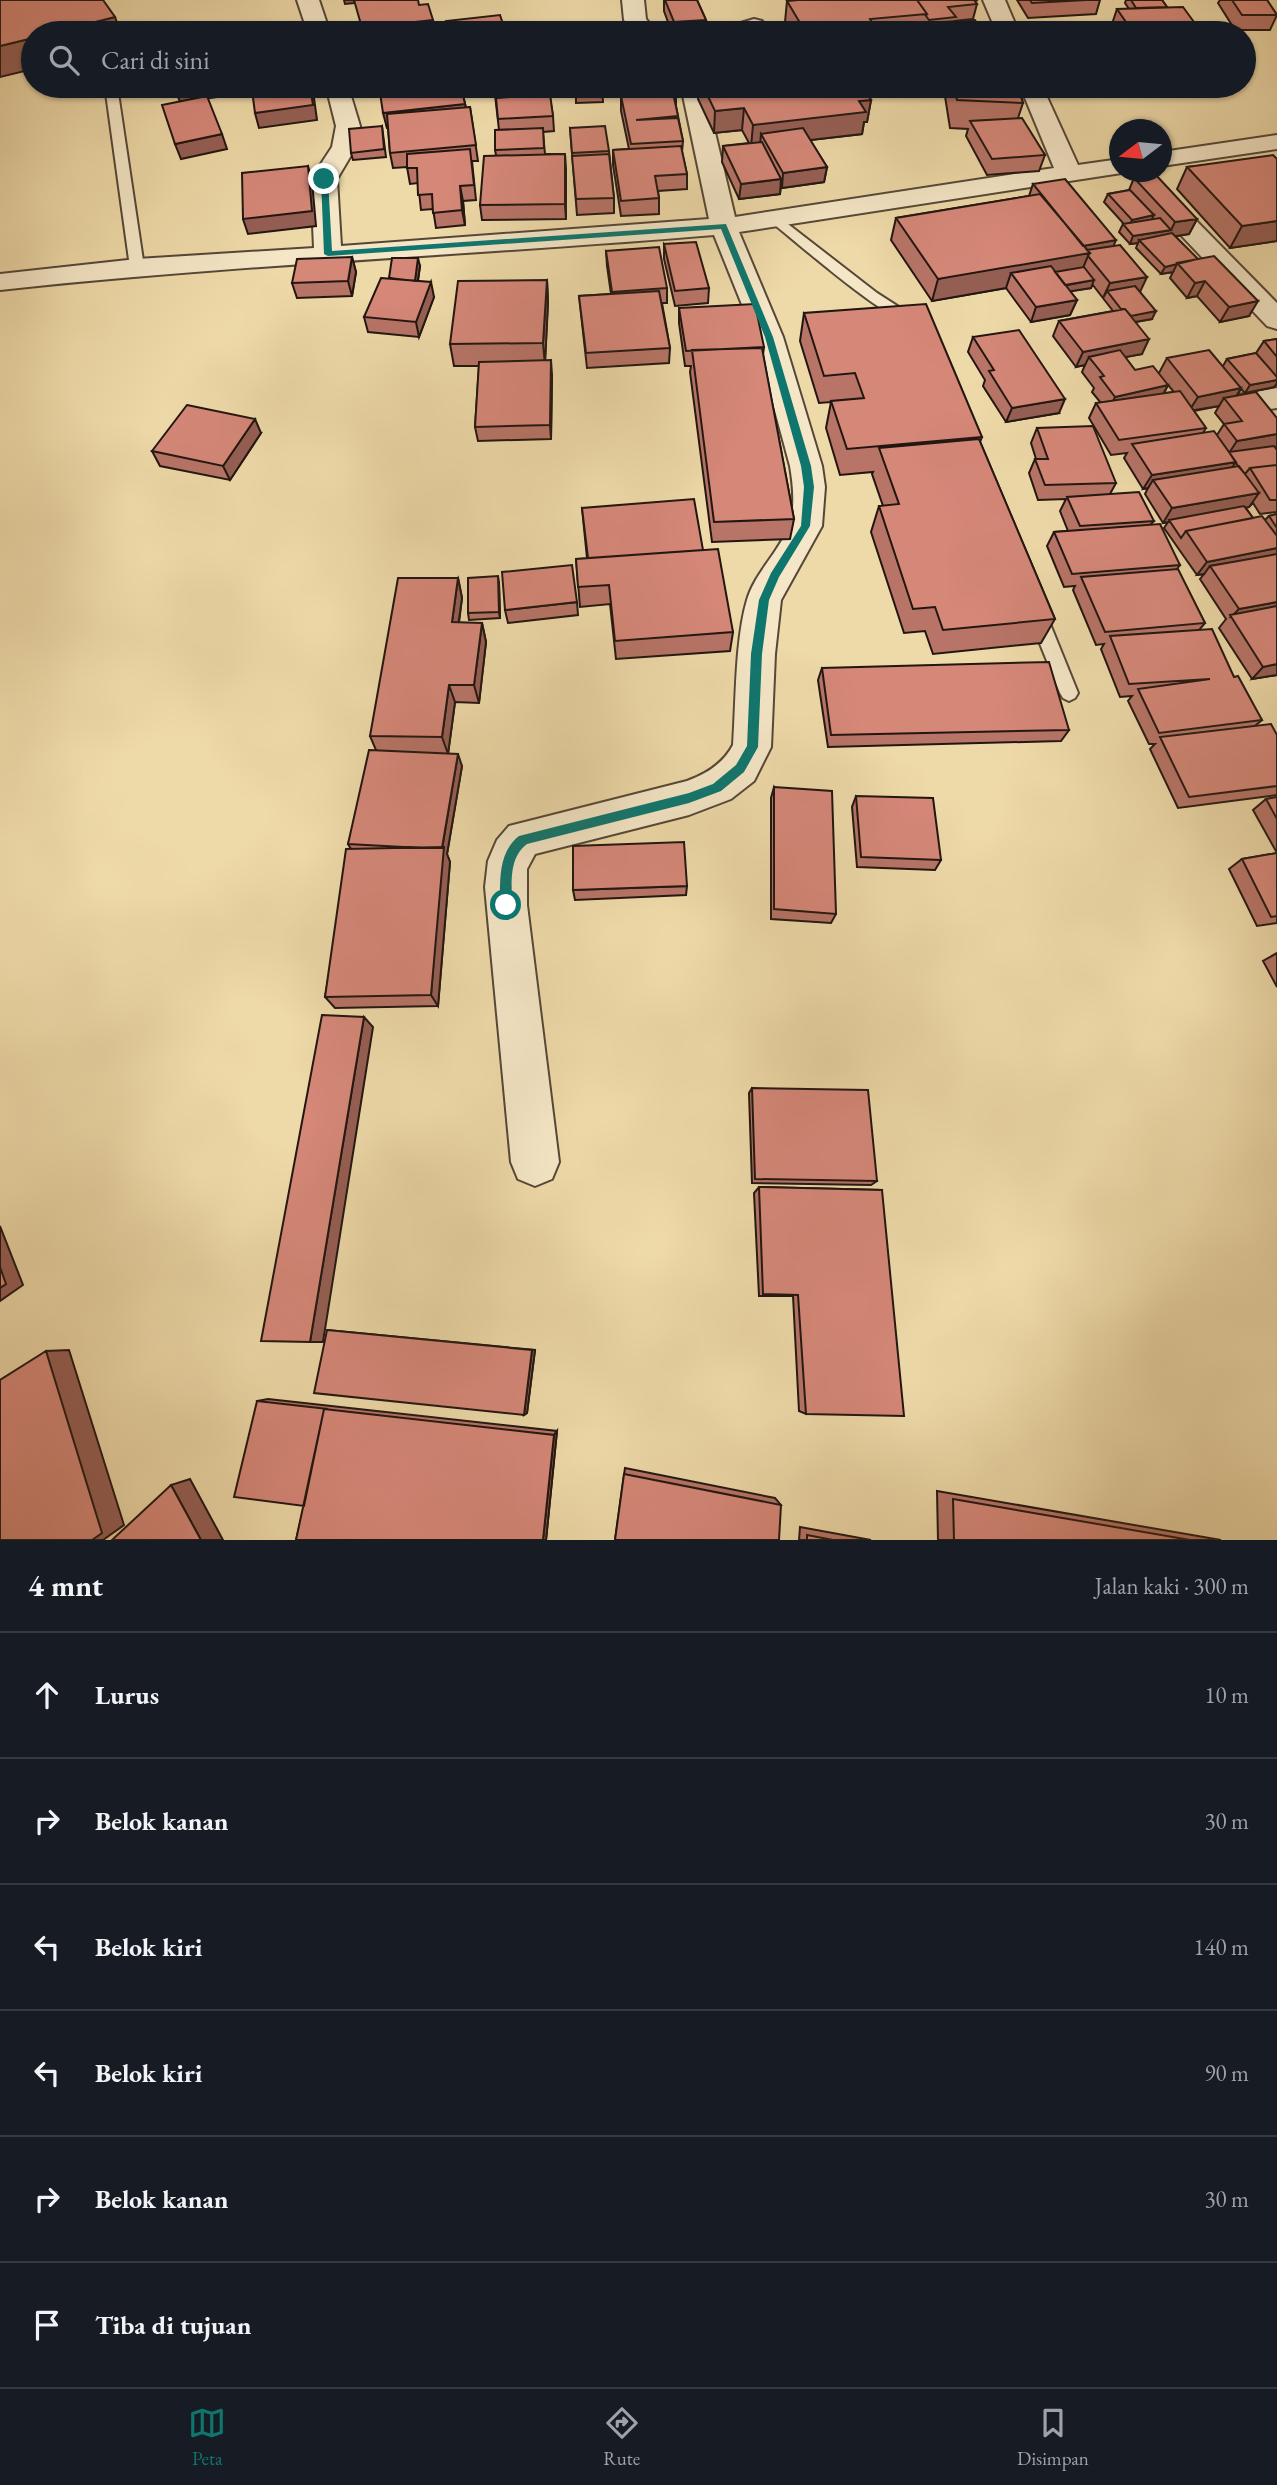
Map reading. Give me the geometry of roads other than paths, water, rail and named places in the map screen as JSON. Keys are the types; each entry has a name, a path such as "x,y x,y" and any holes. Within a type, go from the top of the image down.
{"street":[{"path":"308,0 315,21"},
{"path":"633,0 636,21"},
{"path":"994,0 1003,21"},
{"path":"328,254 324,179 344,147 348,126 340,98"},
{"path":"535,1162 506,905 510,856 515,846 523,839 689,798 717,787 740,769 752,747 757,654 764,600 775,576 806,526 809,487 806,466 769,337 724,226 695,98"},
{"path":"1036,98 1069,174"},
{"path":"1172,157 1277,142"},
{"path":"0,282 137,267 531,242 724,226 1109,168"},
{"path":"1144,182 1277,320"},
{"path":"1238,404 1277,398"}],"lane":[{"path":"113,98 137,267"},
{"path":"775,218 873,296 918,325 924,336"},
{"path":"1033,602 1069,693"}]}
